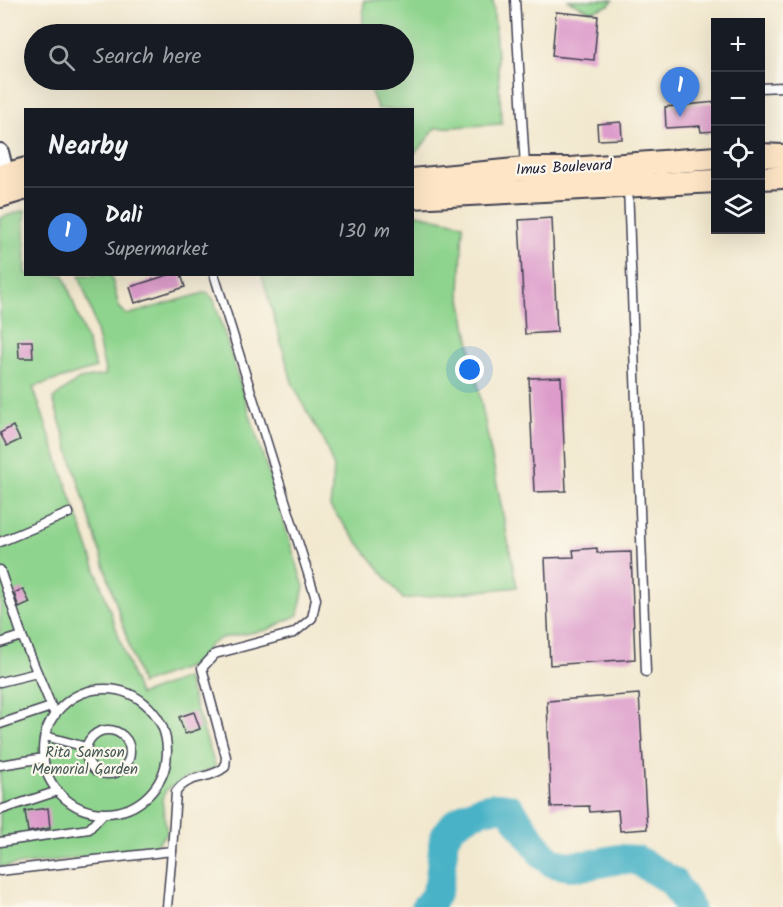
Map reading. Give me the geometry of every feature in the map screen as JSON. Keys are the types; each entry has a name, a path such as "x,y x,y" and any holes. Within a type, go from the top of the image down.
{"main road":[{"path":"765,155 783,156"},
{"name":"Imus Boulevard","path":"414,197 525,180 571,169 711,158"},
{"path":"765,178 783,177"},
{"name":"Imus Boulevard","path":"414,180 525,180 628,187 711,181"}],"street":[{"path":"0,152 11,183"}],"lane":[{"path":"515,0 525,180"},
{"path":"765,88 783,87"},
{"path":"627,164 646,672"},
{"path":"167,907 176,792 180,785 188,780 217,774 225,767 226,757 202,668 215,654 294,633 312,618 316,599 215,276"},
{"path":"0,542 69,513"},
{"path":"0,570 22,636 53,711 45,736 44,758 48,776 58,791 71,803 86,811 103,814 124,811 143,801 158,785 166,765 167,744 161,723 148,706 131,694 110,689 89,691 53,711 0,724"},
{"path":"0,643 22,636"},
{"path":"0,682 37,673"},
{"path":"113,730 119,732 129,742 130,756 122,770 107,775 100,773 88,763 86,747 88,741 99,731 113,730"},
{"path":"45,736 86,747"},
{"path":"0,765 44,758"},
{"path":"0,810 58,791"},
{"path":"0,842 89,829 103,814"},
{"path":"0,871 172,851"}],"green space":[{"path":"364,0 493,0 502,124 435,128 414,153 414,108 378,108 370,90 414,90 414,24 363,24"},
{"path":"567,0 613,0 609,5 591,11"},
{"name":"Rita Samson Memorial Garden","path":"24,210 24,276 64,276 96,368 33,387 139,695 186,678 216,768 187,778 166,790 162,800 167,833 152,849 0,867 0,218"},
{"path":"414,213 463,224 460,293 517,587 403,599 330,507 334,468 323,439 292,382 262,276 414,276"},
{"path":"79,276 111,276 119,307 127,315 207,292 214,300 304,587 298,615 267,630 221,638 209,646 196,664 141,684 53,399 79,379 106,375 92,313"}],"building":[{"path":"556,12 598,16 594,60 552,56"},
{"path":"711,102 711,131 701,132 700,126 666,128 665,107"},
{"path":"621,122 622,139 598,140 597,124"},
{"path":"552,218 557,332 525,334 519,220"},
{"path":"165,276 182,276 185,287 135,303 130,287"},
{"path":"18,341 32,341 33,358 19,358"},
{"path":"561,377 566,491 534,492 529,378"},
{"path":"13,426 20,440 7,446 0,433"},
{"path":"597,548 597,553 631,552 635,659 550,665 545,558 574,557 573,550"},
{"path":"23,589 30,603 19,608 14,593"},
{"path":"639,694 647,829 620,831 618,810 590,812 589,806 551,807 547,701"},
{"path":"194,712 200,729 185,734 179,717"},
{"path":"48,808 50,828 28,832 25,811"}],"waterway":[{"path":"426,907 438,888 444,839 450,829 464,817 473,813 483,809 502,807 510,809 541,852 553,863 570,866 619,859 637,860 673,882 689,907"}],"place":[{"name":"Dali","path":"680,117"}]}
